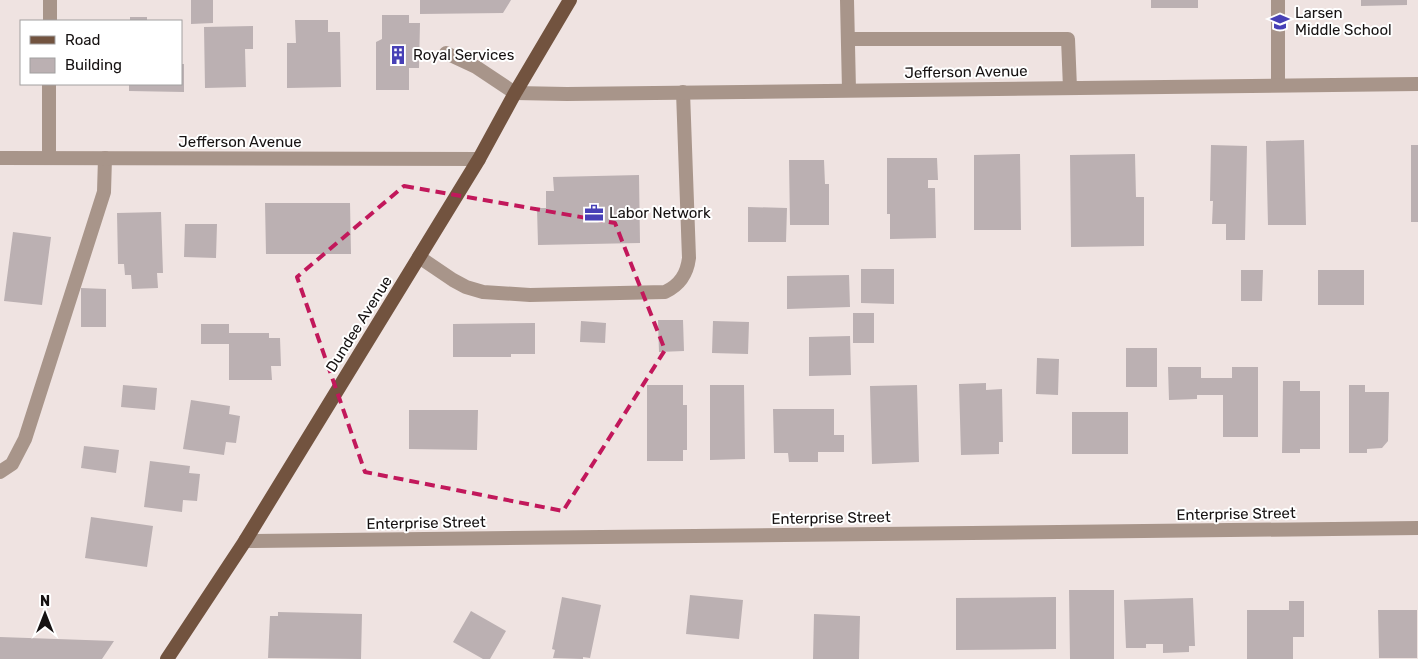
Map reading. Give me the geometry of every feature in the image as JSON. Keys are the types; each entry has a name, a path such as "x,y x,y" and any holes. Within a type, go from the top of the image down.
{"main road":[{"name":"Dundee Avenue","path":"167,659 244,541 479,159 515,93 570,0"}],"street":[{"path":"50,0 50,20"},
{"path":"848,0 850,90"},
{"path":"1278,0 1278,85"},
{"path":"849,39 1068,39 1070,88"},
{"path":"446,53 476,67 515,93"},
{"name":"Jefferson Avenue","path":"515,93 567,94 1418,84"},
{"path":"49,158 50,85"},
{"path":"419,257 453,280 466,287 483,292 530,294 665,292 673,288 684,276 689,258 683,92"},
{"name":"Jefferson Avenue","path":"0,158 479,159"},
{"path":"0,472 12,464 25,439 104,192 105,158"},
{"name":"Enterprise Street","path":"244,541 1418,528"}],"highlighted area":[{"path":"404,186 615,223 665,350 563,511 365,472 297,277"}],"building":[{"path":"191,0 213,0 213,23 191,24"},
{"path":"420,0 511,0 503,13 420,14"},
{"path":"1151,0 1198,0 1198,8 1151,8"},
{"path":"1361,0 1407,0 1407,5 1361,6"},
{"name":"Royal Services","path":"382,15 409,15 409,23 420,23 419,68 409,68 409,90 376,90 376,42 382,39"},
{"path":"130,17 147,17 147,20 130,20"},
{"path":"295,20 328,20 328,32 340,32 341,87 287,88 287,43 296,43"},
{"path":"253,26 253,49 245,49 246,87 205,88 204,27"},
{"path":"182,64 184,64 184,92 129,91 129,85 182,85"},
{"path":"1304,140 1306,225 1268,225 1266,141"},
{"path":"1211,145 1247,146 1245,240 1226,240 1226,224 1212,224 1213,201 1210,201"},
{"path":"1411,145 1418,145 1418,222 1411,222"},
{"path":"1020,154 1021,230 974,230 974,155"},
{"path":"1135,154 1136,197 1144,197 1144,246 1071,247 1070,155"},
{"path":"887,158 937,158 938,180 928,180 928,188 935,188 936,238 890,239 890,214 887,214"},
{"path":"789,160 824,160 825,184 829,184 829,225 790,225"},
{"path":"639,175 640,243 538,245 537,208 546,208 546,191 554,191 553,177"},
{"path":"265,203 350,203 351,254 266,254"},
{"path":"748,207 787,208 786,242 748,242"},
{"path":"161,212 163,273 157,273 158,288 132,289 131,275 125,275 124,264 118,264 117,213"},
{"path":"185,224 217,224 216,258 184,257"},
{"path":"13,232 51,237 42,305 4,301"},
{"path":"861,269 894,269 894,304 861,303"},
{"path":"1241,270 1263,270 1262,301 1241,301"},
{"path":"1318,270 1364,270 1364,305 1318,305"},
{"path":"849,275 850,307 787,309 787,276"},
{"path":"81,288 106,289 106,327 81,327"},
{"path":"853,313 874,313 874,343 853,343"},
{"path":"658,320 683,320 684,351 659,352"},
{"path":"581,321 606,323 605,343 580,342"},
{"path":"713,321 749,322 748,354 712,353"},
{"path":"535,323 535,354 511,354 511,357 453,357 453,324"},
{"path":"201,324 229,324 229,333 269,333 269,338 280,338 281,366 271,366 272,380 229,380 229,344 201,344"},
{"path":"850,336 851,375 809,376 809,337"},
{"path":"1126,348 1157,348 1157,387 1126,387"},
{"path":"1037,358 1059,359 1058,395 1036,394"},
{"path":"1168,367 1201,367 1201,378 1232,378 1232,367 1258,367 1258,437 1223,437 1223,395 1197,395 1197,399 1169,400"},
{"path":"1283,381 1300,381 1300,391 1320,391 1320,449 1300,449 1300,453 1282,453"},
{"path":"986,383 986,390 1002,389 1003,442 999,442 999,454 961,455 959,384"},
{"path":"123,385 157,388 155,410 121,407"},
{"path":"647,385 683,385 683,405 687,405 687,450 683,450 683,461 647,461"},
{"path":"710,385 744,385 745,459 710,460"},
{"path":"917,385 919,462 872,464 870,386"},
{"path":"1349,385 1365,385 1365,392 1389,392 1388,441 1382,448 1367,449 1367,453 1349,453"},
{"path":"191,400 230,406 229,414 240,416 236,443 226,442 224,455 183,449"},
{"path":"773,409 834,409 834,435 844,435 844,452 818,452 818,462 789,462 788,453 774,453"},
{"path":"409,410 478,410 477,450 409,449"},
{"path":"1072,412 1128,412 1128,454 1072,454"},
{"path":"84,446 119,450 116,473 81,468"},
{"path":"150,461 190,466 189,473 200,474 197,501 183,500 182,512 144,507"},
{"path":"91,517 153,526 147,567 85,558"},
{"path":"1069,590 1114,590 1114,659 1070,659"},
{"path":"690,595 743,600 739,639 686,634"},
{"path":"562,597 601,605 590,658 553,658 555,650 552,649"},
{"path":"1056,597 1056,649 956,650 956,598"},
{"path":"1193,598 1195,646 1189,646 1189,652 1163,653 1163,644 1146,644 1146,648 1126,648 1124,600"},
{"path":"1289,601 1304,601 1304,637 1293,637 1293,659 1247,659 1247,610 1289,610"},
{"path":"1378,610 1417,610 1417,658 1379,658"},
{"path":"471,611 506,631 490,659 483,659 453,642"},
{"path":"278,612 362,614 361,659 268,658 270,616 278,616"},
{"path":"814,614 860,616 859,659 813,659"},
{"path":"0,637 114,641 102,659 0,659"}],"place":[{"name":"Larsen Middle School","path":"1280,22"},
{"name":"Royal Services","path":"398,55"},
{"name":"Labor Network","path":"594,213"}]}
